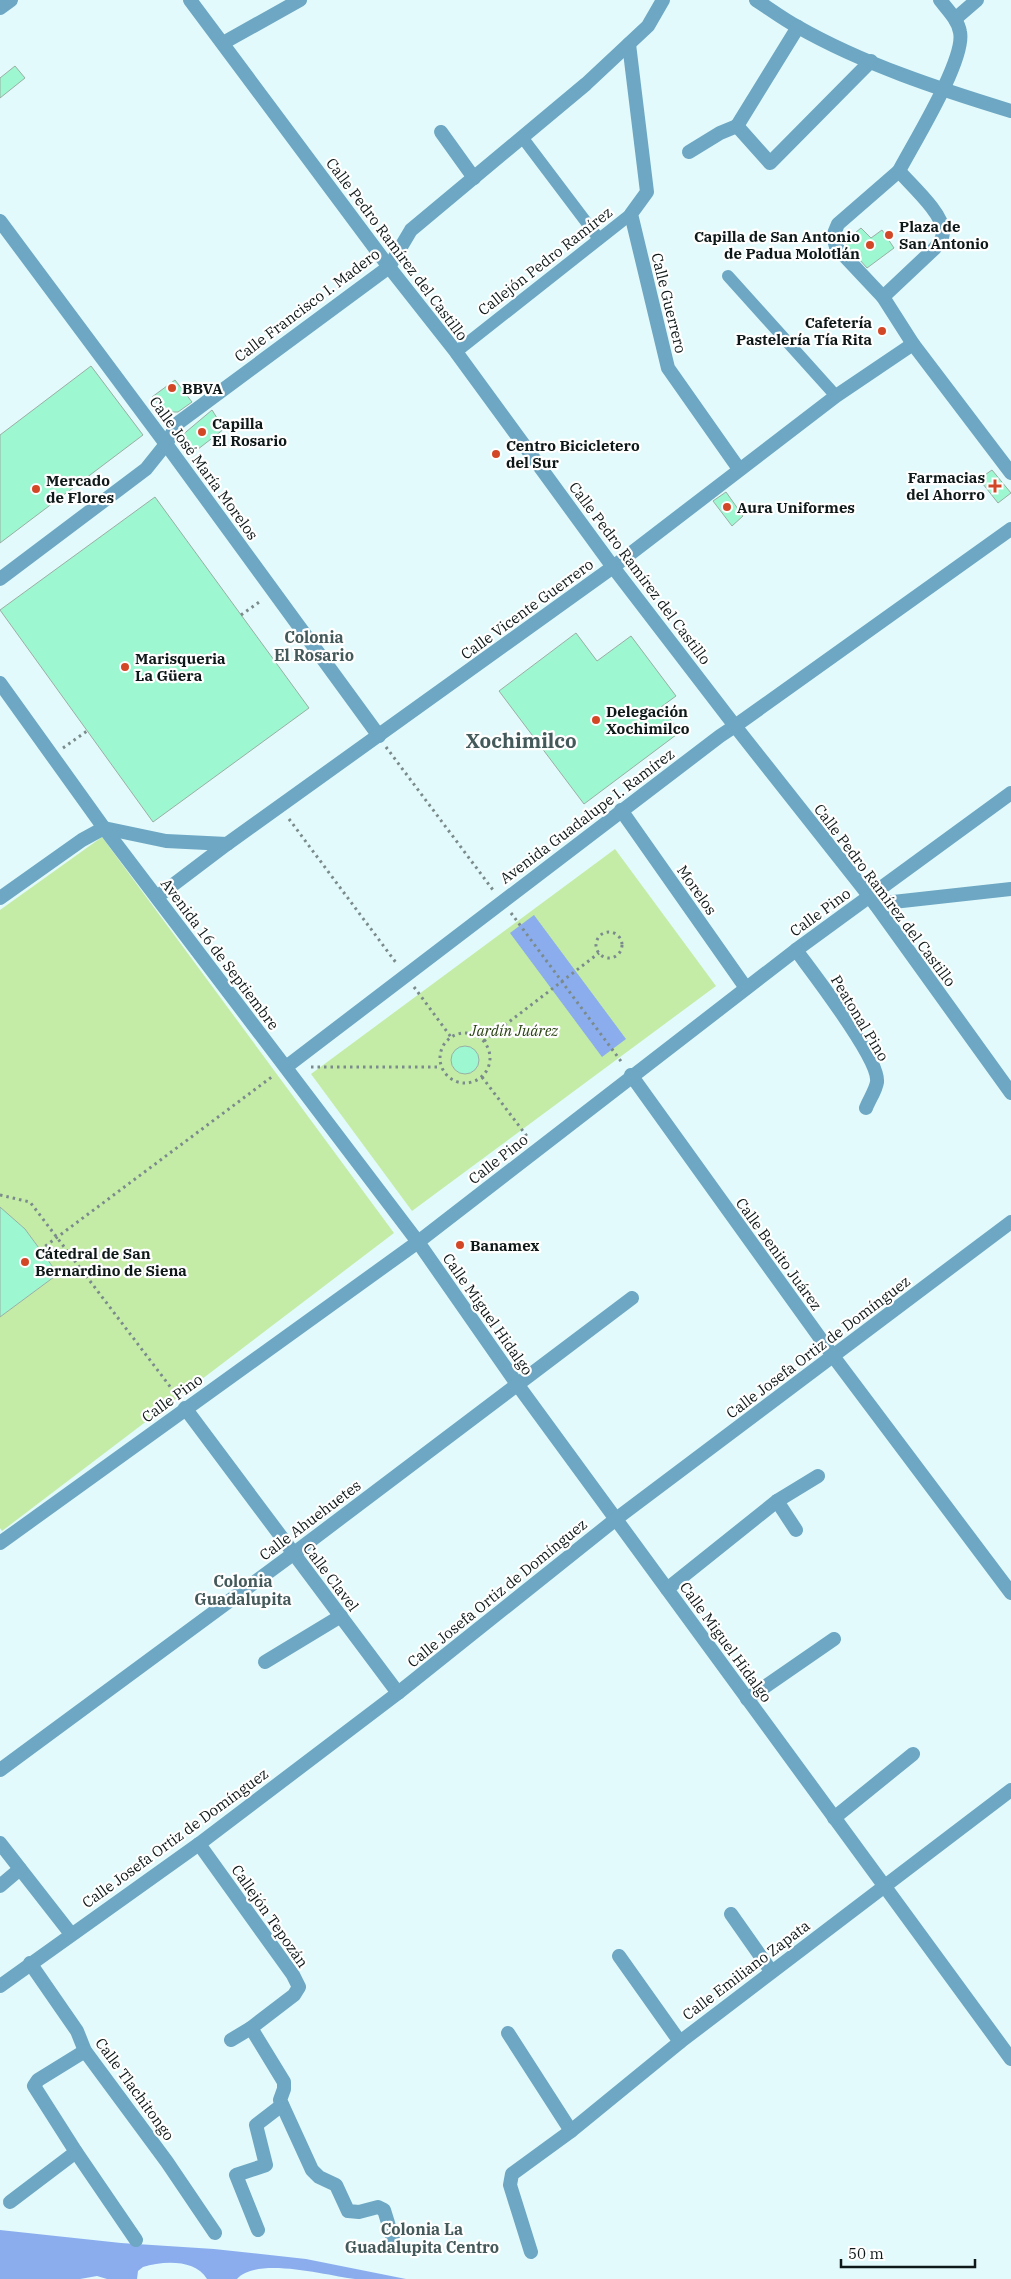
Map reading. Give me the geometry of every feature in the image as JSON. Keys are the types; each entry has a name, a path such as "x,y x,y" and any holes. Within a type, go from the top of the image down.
{"street":[{"path":"0,8 11,0"},
{"name":"Calle Pedro Ramírez del Castillo","path":"190,0 389,267 456,352 613,567 872,901 1011,1092"},
{"path":"223,43 300,0"},
{"name":"Calle Francisco I. Madero","path":"0,579 146,469 166,444 178,423 389,267 411,230 586,84 648,26 663,0"},
{"path":"756,0 798,27 871,62 943,90 1011,111"},
{"path":"940,0 955,19 961,33 959,50 943,90 899,171 838,224 833,236 836,247 884,297 913,344 1011,473"},
{"path":"955,19 977,0"},
{"path":"689,152 720,133 737,126 798,27"},
{"path":"629,44 647,192 631,214"},
{"path":"737,126 770,164 871,62"},
{"path":"441,132 474,178"},
{"path":"522,138 599,239"},
{"path":"884,297 934,250 943,232 939,217 899,171"},
{"name":"Callejón Pedro Ramírez","path":"456,352 631,214"},
{"name":"Calle Guerrero","path":"631,214 668,368 739,469"},
{"name":"Calle José María Morelos","path":"0,221 166,444 379,736"},
{"path":"728,276 836,396"},
{"name":"Calle Vicente Guerrero","path":"157,897 613,567 836,396 913,344"},
{"name":"Avenida Guadalupe I. Ramírez","path":"286,1067 735,726 1011,529"},
{"name":"Avenida 16 de Septiembre","path":"0,683 104,828 418,1242"},
{"name":"Calle Pino","path":"0,1543 418,1242 796,950 872,901 1011,793"},
{"name":"Morelos","path":"622,810 746,988"},
{"path":"0,898 82,840 104,828 166,841 228,844"},
{"path":"872,901 1011,888"},
{"name":"Peatonal Pino","path":"796,950 841,1012 872,1063 877,1082 866,1108"},
{"name":"Calle Benito Juárez","path":"632,1076 833,1356 1011,1593"},
{"name":"Calle Josefa Ortiz de Domínguez","path":"0,1986 198,1844 398,1693 616,1519 1011,1222"},
{"name":"Calle Miguel Hidalgo","path":"418,1242 517,1384 1011,2059"},
{"name":"Calle Ahuehuetes","path":"0,1770 293,1554 632,1298"},
{"name":"Calle Clavel","path":"186,1408 398,1693"},
{"path":"667,1588 777,1501 818,1476"},
{"path":"777,1501 796,1530"},
{"path":"265,1662 341,1616"},
{"path":"747,1699 834,1639"},
{"path":"834,1818 912,1754"},
{"name":"Calle Emiliano Zapata","path":"531,2252 510,2185 512,2174 571,2131 771,1971 1011,1790"},
{"path":"0,1843 71,1934"},
{"name":"Callejón Tepozán","path":"198,1844 293,1975 299,1987 294,1995 251,2028 231,2040"},
{"path":"0,1886 20,1869"},
{"path":"731,1914 771,1971"},
{"path":"619,1956 680,2042"},
{"name":"Calle Tlachitongo","path":"30,1963 77,2031 85,2051 167,2162 215,2233"},
{"path":"251,2028 284,2082 284,2089 280,2096 282,2105 312,2170 319,2177 336,2184 348,2211 358,2212 378,2207 384,2210 393,2239"},
{"path":"508,2034 571,2131"},
{"path":"85,2051 38,2080 34,2086 136,2240"},
{"path":"258,2230 236,2175 266,2165 256,2125 282,2105"},
{"path":"10,2202 76,2152"}],"path":[{"path":"241,615 273,592"},
{"path":"53,756 87,731"},
{"path":"279,807 451,1037"},
{"path":"607,932 619,936 622,948 618,955 606,958 599,953 596,945 599,937 607,932"},
{"path":"484,1041 599,953"},
{"path":"467,1033 475,1035 484,1041 490,1054 490,1063 488,1071 482,1077 475,1082 459,1084 445,1074 441,1067 441,1050 451,1037 467,1033"},
{"path":"40,1250 286,1067 441,1067"},
{"path":"482,1077 537,1150"},
{"path":"0,1195 30,1202 186,1408"}],"green space":[{"path":"102,837 394,1233 2,1531 0,1528 0,1317 58,1274 24,1228 0,1209 0,910"},
{"name":"Jardín Juárez","path":"615,849 716,986 412,1211 311,1074"}],"water":[{"path":"534,915 626,1039 602,1057 510,933"},
{"path":"0,2230 121,2243 214,2249 306,2259 406,2279 355,2279 276,2268 247,2272 237,2279 207,2279 202,2272 195,2268 178,2263 169,2263 143,2267 138,2271 137,2279 107,2279 97,2276 80,2279 0,2279"}],"building":[{"path":"15,66 25,78 0,98 0,78"},
{"name":"Capilla de San Antonio de Padua Molotlán","path":"861,228 871,238 882,230 894,248 867,268 844,242"},
{"name":"Mercado de Flores","path":"91,366 143,435 0,543 0,435"},
{"name":"BBVA","path":"175,380 192,402 178,412 165,412 152,397"},
{"name":"Capilla El Rosario","path":"212,410 224,429 193,453 180,437"},
{"name":"Farmacias del Ahorro","path":"992,470 1011,493 998,503 979,479"},
{"name":"Aura Uniformes","path":"726,492 743,516 732,526 713,501"},
{"path":"155,497 309,708 153,822 0,610"},
{"name":"Delegación Xochimilco","path":"576,633 597,661 631,636 676,696 661,707 680,732 584,804 499,691"},
{"path":"465,1046 475,1050 479,1060 475,1070 465,1074 455,1070 451,1060 455,1050"},
{"name":"Cátedral de San Bernardino de Siena","path":"0,1207 25,1229 58,1274 0,1317"}],"place":[{"name":"Plaza de San Antonio","path":"889,235"},
{"name":"Capilla de San Antonio de Padua Molotlán","path":"870,245"},
{"name":"Cafetería Pastelería Tía Rita","path":"882,331"},
{"name":"BBVA","path":"172,388"},
{"name":"Capilla El Rosario","path":"202,432"},
{"name":"Centro Bicicletero del Sur","path":"496,454"},
{"name":"Farmacias del Ahorro","path":"995,486"},
{"name":"Mercado de Flores","path":"36,489"},
{"name":"Aura Uniformes","path":"727,507"},
{"name":"Marisqueria La Güera","path":"125,667"},
{"name":"Delegación Xochimilco","path":"596,720"},
{"name":"Banamex","path":"460,1245"},
{"name":"Cátedral de San Bernardino de Siena","path":"25,1262"}],"district":[{"name":"Colonia El Rosario","path":"314,646"},
{"name":"Xochimilco","path":"521,740"},
{"name":"Colonia Guadalupita","path":"243,1590"},
{"name":"Colonia La Guadalupita Centro","path":"422,2238"}]}
